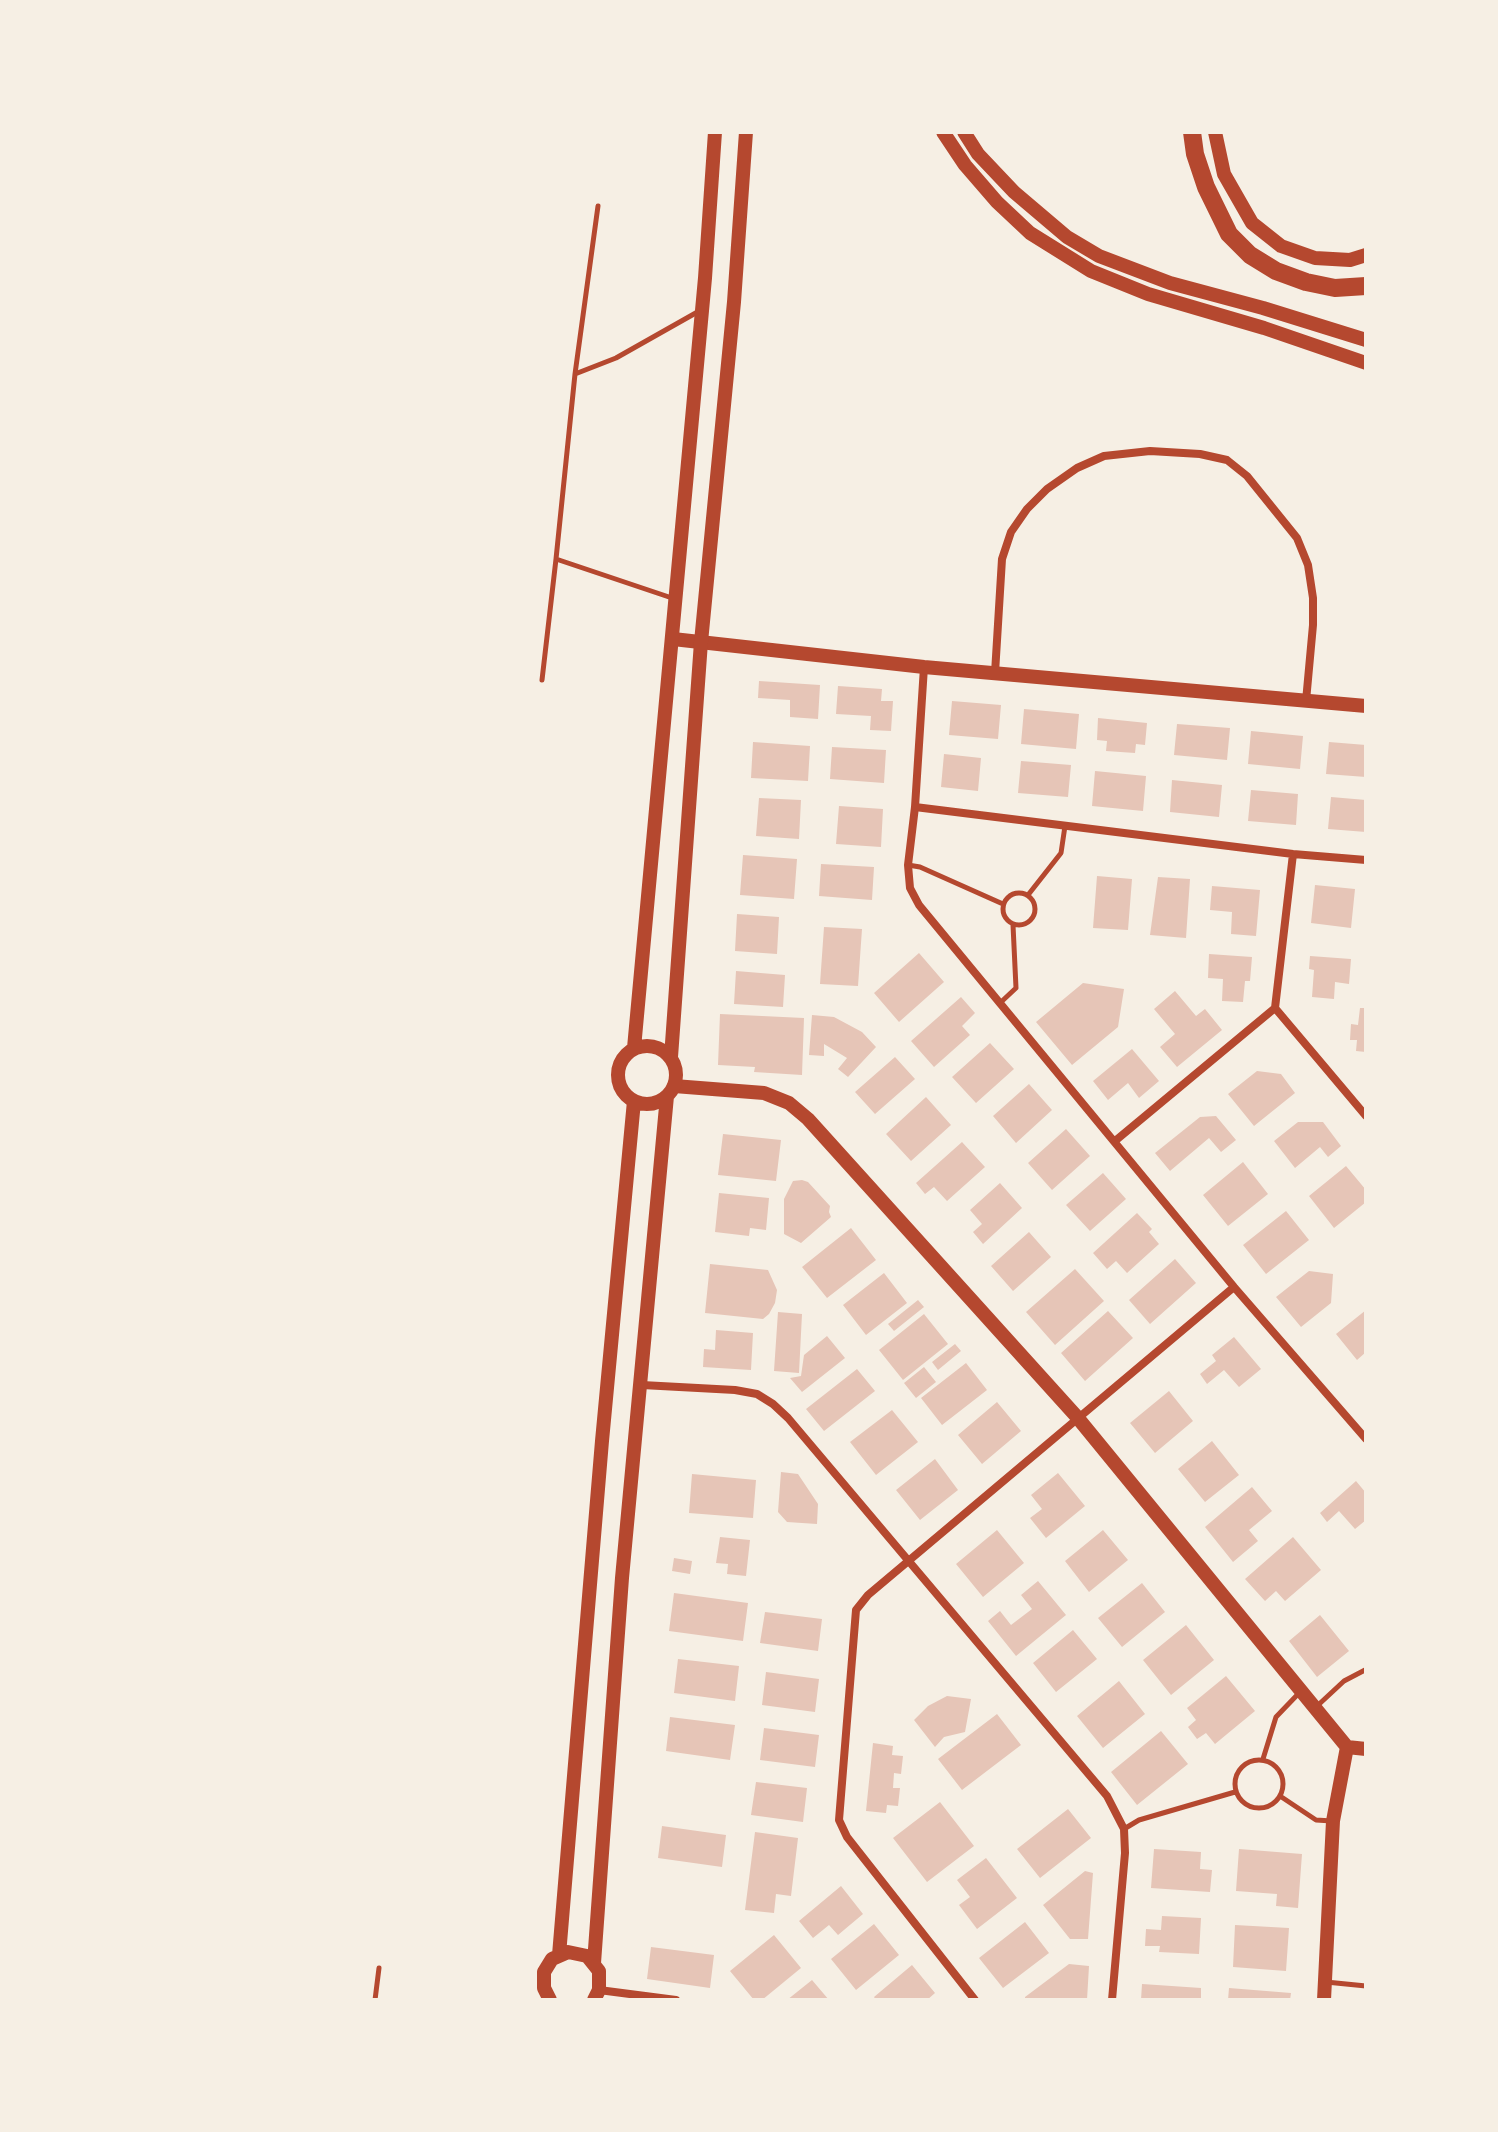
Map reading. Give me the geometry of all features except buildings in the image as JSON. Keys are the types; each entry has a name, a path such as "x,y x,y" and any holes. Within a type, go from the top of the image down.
{"highway":[{"path":"1192,132 1195,154 1206,187 1229,234 1250,255 1276,271 1306,282 1335,288 1366,286"}],"main road":[{"path":"634,1048 673,639 715,132"},
{"path":"594,1963 609,1736 671,1091 676,1071 671,1057 701,642 734,302 746,132"},
{"path":"943,132 965,165 997,202 1030,233 1091,271 1148,294 1264,328 1366,363"},
{"path":"964,132 978,154 1014,192 1067,237 1099,256 1170,283 1366,340"},
{"path":"1215,132 1224,174 1252,223 1281,246 1315,258 1350,260 1366,255"},
{"path":"673,639 924,667 1366,706"},
{"path":"671,1057 654,1046 634,1048 622,1059 618,1069 622,1090 634,1101 651,1104 671,1091 764,1093 789,1103 799,1111 840,1151 1077,1417 1347,1747 1366,1749"},
{"path":"559,1955 599,1470 634,1101"},
{"path":"1324,2000 1333,1821 1347,1747"},
{"path":"550,2000 544,1988 547,1965 559,1955 578,1952 594,1963 599,1971 596,1995"}],"street":[{"path":"995,673 1002,559 1011,532 1027,509 1047,489 1077,468 1104,456 1150,451 1200,454 1227,460 1247,476 1297,538 1308,565 1313,598 1306,701"},
{"path":"924,667 908,865 910,888 919,905 1234,1287 1366,1439"},
{"path":"915,807 1293,854 1366,860"},
{"path":"1115,1141 1275,1008 1293,854"},
{"path":"1275,1008 1366,1116"},
{"path":"975,2000 847,1837 839,1820 856,1610 868,1595 1234,1287"},
{"path":"642,1385 735,1390 757,1394 773,1404 1107,1796 1124,1829 1125,1853 1112,2000"},
{"path":"596,1995 676,2000"}],"lane":[{"path":"542,680 575,374 598,206"},
{"path":"575,374 616,358 702,309"},
{"path":"556,559 676,599"},
{"path":"1028,895 1061,853 1065,826"},
{"path":"908,865 920,867 1003,904"},
{"path":"1013,893 1028,895 1034,902 1035,912 1031,920 1023,925 1013,925 1006,920 1003,904 1013,893"},
{"path":"1000,1003 1016,988 1013,925"},
{"path":"1316,1707 1344,1681 1366,1669"},
{"path":"1263,1759 1276,1717 1302,1690"},
{"path":"1263,1759 1281,1773 1283,1785 1280,1796 1273,1804 1262,1808 1251,1807 1241,1801 1235,1792 1237,1772 1253,1760 1263,1759"},
{"path":"1124,1829 1139,1820 1235,1792"},
{"path":"1280,1796 1316,1820 1333,1821"},
{"path":"375,2000 379,1968"},
{"path":"1325,1982 1366,1986"}]}
